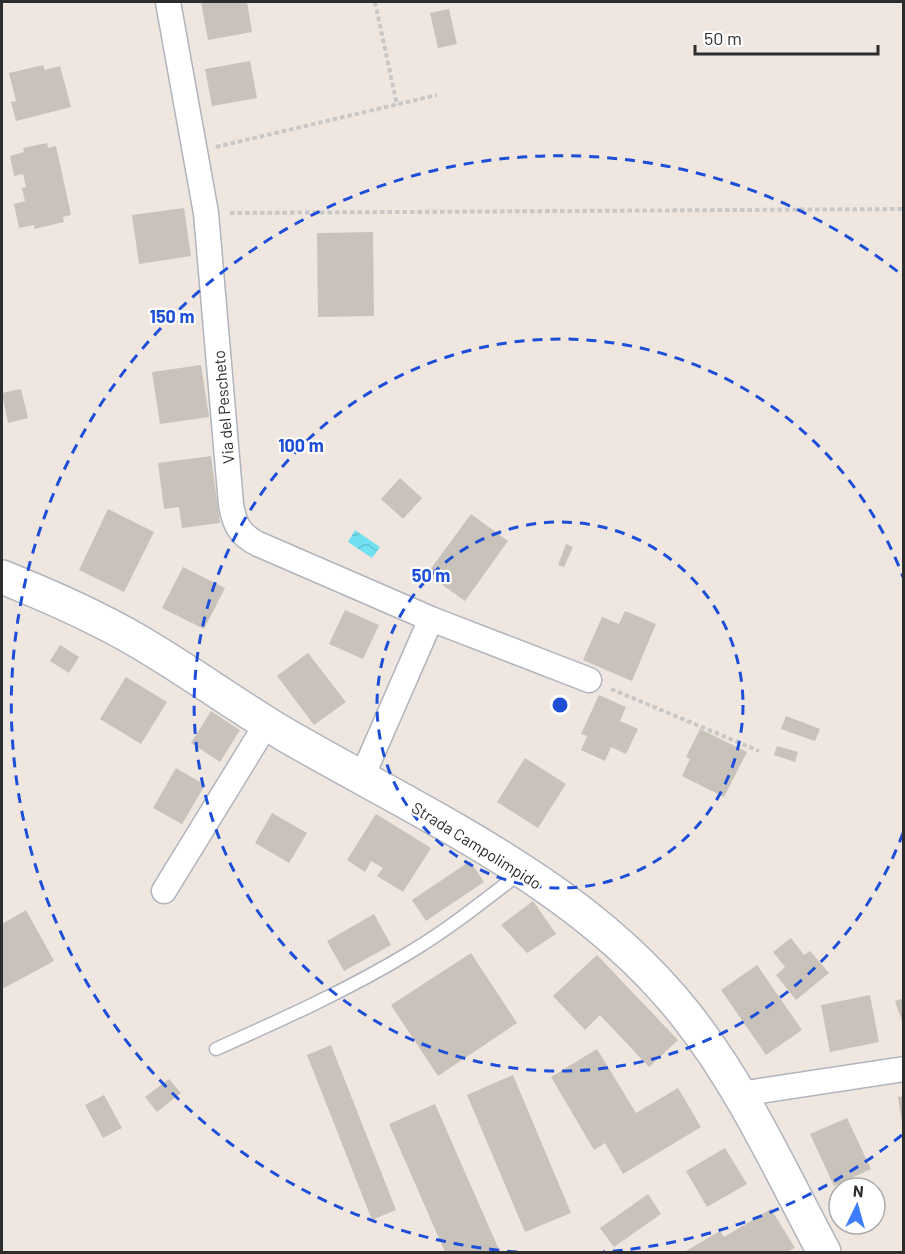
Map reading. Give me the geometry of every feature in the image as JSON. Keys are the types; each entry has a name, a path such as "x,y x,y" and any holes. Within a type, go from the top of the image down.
{"street":[{"name":"Via del Pescheto","path":"168,2 206,213 231,504 237,527 244,536 258,544 431,619 589,680"},
{"name":"Strada Campolimpido","path":"2,577 75,609 136,640 267,723 453,827 522,872 590,921 655,980 704,1038 740,1094 824,1252"},
{"path":"362,777 431,619"},
{"path":"164,891 267,723"},
{"path":"740,1094 903,1069"}],"lane":[{"path":"216,1049 322,1001 380,970 428,940 522,872"}],"path":[{"path":"375,2 397,105"},
{"path":"195,153 437,95"},
{"path":"206,213 903,209"},
{"path":"589,680 759,751"}],"water":[{"path":"355,530 380,547 372,558 348,542"}],"building":[{"path":"201,2 247,2 252,32 208,40"},
{"path":"449,9 457,44 438,48 430,13"},
{"path":"250,61 257,98 212,106 205,69"},
{"path":"43,65 45,70 60,66 71,107 16,121 11,102 16,101 9,73"},
{"path":"47,143 48,148 56,146 71,215 63,217 64,222 34,229 34,225 19,228 14,204 25,201 22,188 26,187 23,174 14,176 10,156 24,152 23,148"},
{"path":"184,208 191,256 139,264 132,215"},
{"path":"373,232 374,316 318,317 317,233"},
{"path":"201,365 209,417 160,424 152,372"},
{"path":"21,389 28,418 8,423 2,393"},
{"path":"211,456 220,523 182,528 179,507 164,509 158,463"},
{"path":"400,478 422,498 403,519 381,499"},
{"path":"108,509 154,532 124,592 79,570"},
{"path":"471,514 508,541 465,601 427,574"},
{"path":"566,544 573,547 564,567 558,565"},
{"path":"183,567 225,588 204,629 162,608"},
{"path":"345,610 379,625 363,659 329,644"},
{"path":"625,611 656,624 632,681 583,660 602,617 619,624"},
{"path":"60,645 79,657 69,673 50,661"},
{"path":"308,653 346,702 314,725 277,676"},
{"path":"126,677 167,702 141,744 100,719"},
{"path":"599,695 626,707 620,721 638,729 626,754 611,747 605,761 581,750 587,736 581,734"},
{"path":"211,711 240,730 220,762 191,743"},
{"path":"786,716 820,729 815,741 781,729"},
{"path":"700,729 747,752 724,797 682,776 690,759 686,757"},
{"path":"777,746 798,752 795,762 774,755"},
{"path":"525,758 566,784 538,828 497,802"},
{"path":"176,768 205,785 182,824 153,808"},
{"path":"272,813 307,833 289,863 255,843"},
{"path":"376,814 431,848 403,892 377,876 383,868 371,861 365,872 347,860"},
{"path":"470,861 484,882 426,921 412,900"},
{"path":"533,901 556,934 527,953 501,925"},
{"path":"26,910 54,961 2,989 2,924"},
{"path":"374,914 391,945 344,971 327,941"},
{"path":"791,938 804,955 810,951 829,973 796,1000 776,975 785,967 773,952"},
{"path":"471,953 517,1023 438,1076 391,1005"},
{"path":"597,955 678,1040 649,1067 600,1015 585,1030 553,996"},
{"path":"757,965 802,1030 766,1055 721,990"},
{"path":"870,995 879,1042 830,1052 821,1005"},
{"path":"904,998 904,1024 903,1024 895,1001"},
{"path":"331,1045 396,1210 372,1220 307,1055"},
{"path":"597,1049 636,1113 678,1088 701,1127 623,1174 605,1143 594,1150 551,1077"},
{"path":"513,1075 571,1213 525,1232 467,1095"},
{"path":"169,1079 181,1093 157,1112 145,1097"},
{"path":"104,1095 122,1128 103,1138 85,1105"},
{"path":"904,1096 904,1123 902,1123 898,1097"},
{"path":"435,1104 500,1252 445,1252 389,1124"},
{"path":"847,1118 871,1169 856,1176 829,1176 810,1134"},
{"path":"725,1148 747,1184 707,1207 686,1171"},
{"path":"648,1194 661,1214 614,1247 600,1228"},
{"path":"771,1209 795,1248 787,1252 686,1251 720,1231 724,1237"}]}
